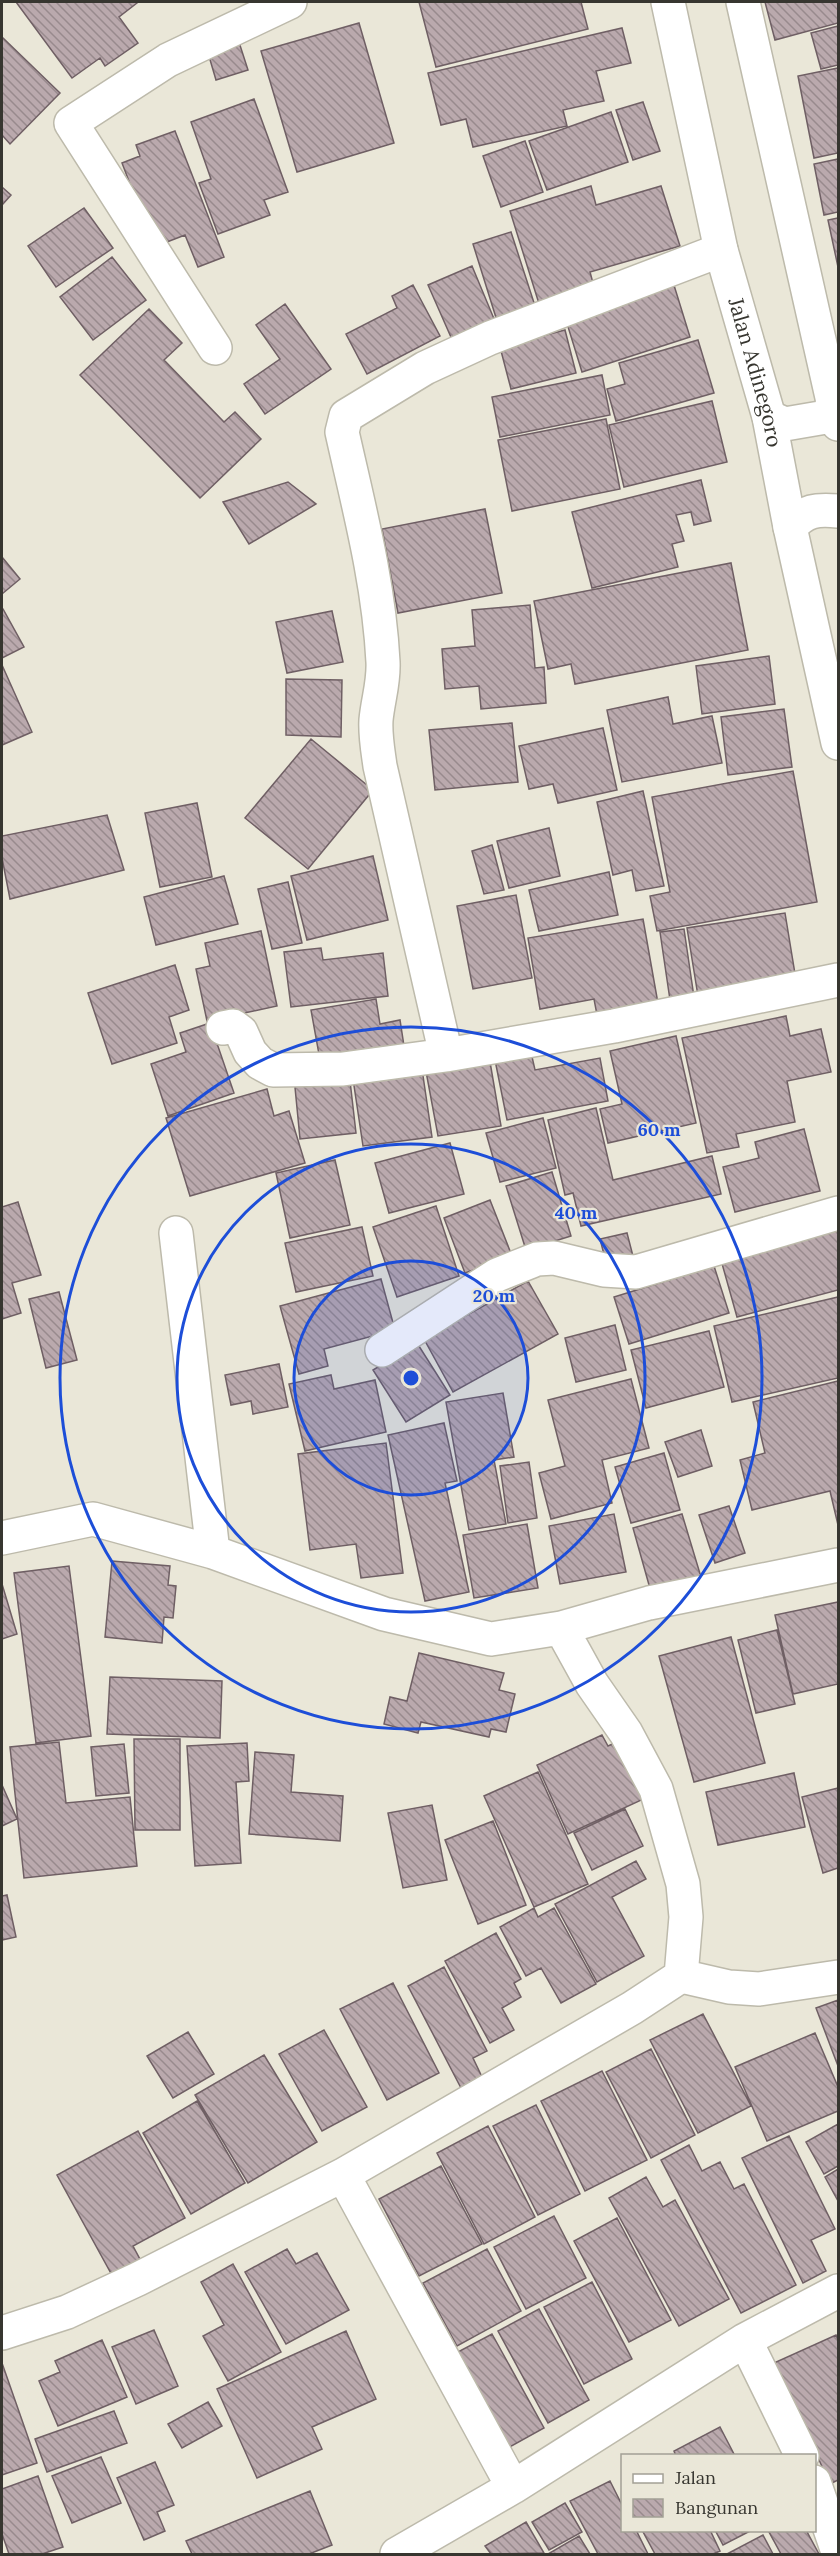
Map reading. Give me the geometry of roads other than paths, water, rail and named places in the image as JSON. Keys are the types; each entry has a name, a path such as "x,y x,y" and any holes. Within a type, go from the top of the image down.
{"main road":[{"path":"215,348 71,123 168,60 290,2"},
{"name":"Jalan Adinegoro","path":"668,2 722,250 769,417 790,528 838,743"},
{"path":"743,2 836,414 785,424 769,417"},
{"path":"446,1055 380,766 376,720 384,685 380,624 373,571 342,432 346,416 425,368 489,338 722,250"},
{"path":"790,528 801,515 818,510 838,511"},
{"path":"224,1028 233,1026 241,1032 250,1052 260,1063 273,1070 343,1070 614,1026 838,981"},
{"path":"382,1350 497,1275 537,1259 554,1258 604,1270 636,1272 838,1213"},
{"path":"176,1233 213,1552"},
{"path":"2,1538 93,1520 213,1552 384,1614 492,1639 561,1628 649,1603 838,1565"},
{"path":"561,1628 592,1684 626,1733 656,1789 683,1884 686,1917 681,1976"},
{"path":"2,2333 67,2312 138,2279 343,2175 633,2008 681,1976 729,1987 759,1989 838,1977"},
{"path":"343,2175 513,2487"},
{"path":"397,2554 513,2487 745,2340 838,2291"},
{"path":"745,2340 801,2454"},
{"path":"816,2488 838,2552"}]}
